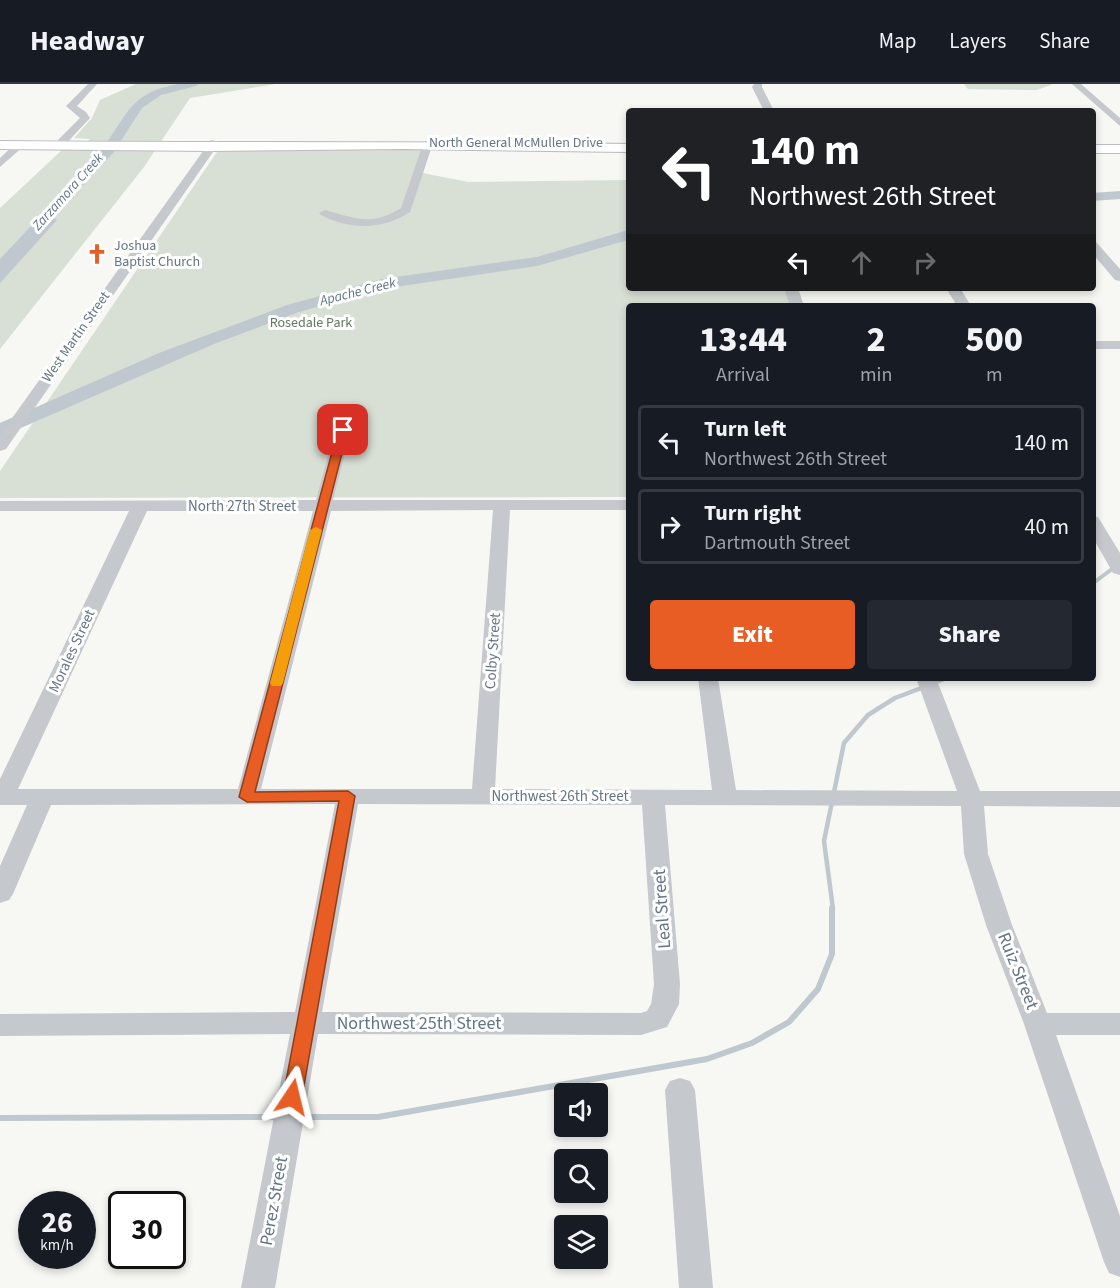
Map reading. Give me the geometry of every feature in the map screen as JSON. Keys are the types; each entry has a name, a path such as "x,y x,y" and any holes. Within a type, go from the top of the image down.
{"main road":[{"name":"North General McMullen Drive","path":"0,143 20,145 61,143"},
{"name":"North General McMullen Drive","path":"0,143 626,145"},
{"path":"1096,144 1120,144"},
{"name":"North General McMullen Drive","path":"427,145 509,147 626,145"},
{"path":"1096,149 1120,149"}],"street":[{"path":"61,143 85,118 71,105 93,84"},
{"path":"758,84 757,87 768,108"},
{"path":"1076,84 1120,123"},
{"path":"1101,106 1120,106"},
{"name":"West Martin Street","path":"0,446 213,144"},
{"path":"0,164 20,145"},
{"path":"325,213 332,218 359,222 385,221 400,216 406,210 427,145"},
{"path":"1096,249 1120,277"},
{"path":"1096,345 1120,345"},
{"path":"247,797 343,430"},
{"name":"Morales Street","path":"2,797 141,505"},
{"name":"North 27th Street","path":"0,506 626,505"},
{"name":"Colby Street","path":"483,796 502,506"},
{"path":"1096,528 1120,569"},
{"path":"708,681 725,797"},
{"name":"Ruiz Street","path":"930,689 972,799 976,854 999,925 1038,1024 1120,1262"},
{"name":"Perez Street","path":"258,1288 348,796"},
{"name":"Leal Street","path":"653,796 667,984 665,1004 657,1019"},
{"name":"Northwest 26th Street","path":"2,797 1120,798"},
{"path":"0,894 42,798"},
{"name":"Northwest 25th Street","path":"0,1025 641,1024 657,1019"},
{"path":"1038,1024 1120,1024"},
{"path":"681,1090 696,1288"}],"green space":[{"path":"136,84 275,84 190,98 144,167 0,349 0,208 63,149 81,149 90,139 74,138 92,118 100,100"},
{"path":"964,84 1053,84 1037,90 968,89"},
{"name":"Rosedale Park","path":"219,149 430,150 423,173 468,182 626,180 626,291 786,291 789,303 626,303 626,497 0,498 0,471"}],"water":[{"path":"97,156 109,157 50,216 57,220 0,283 0,259"}],"waterway":[{"name":"Zarzamora Creek","path":"78,182 108,150 138,106 157,92 192,84"},
{"name":"Apache Creek","path":"1096,197 1120,195"},
{"name":"Apache Creek","path":"0,431 166,357 293,308 382,284 524,264 626,236"},
{"path":"1096,581 1120,563"},
{"path":"934,683 939,681"},
{"path":"833,909 824,841 844,743 868,715 895,698 924,687"},
{"path":"300,1117 378,1117 707,1059 752,1043 789,1022 818,989 832,954 832,908"},
{"path":"0,1118 279,1117"}],"slow traffic":[{"path":"277,683 316,530"}],"place":[{"name":"Joshua Baptist Church","path":"97,254"}],"route":[{"path":"292,1097 348,796 247,797 343,430"}]}
